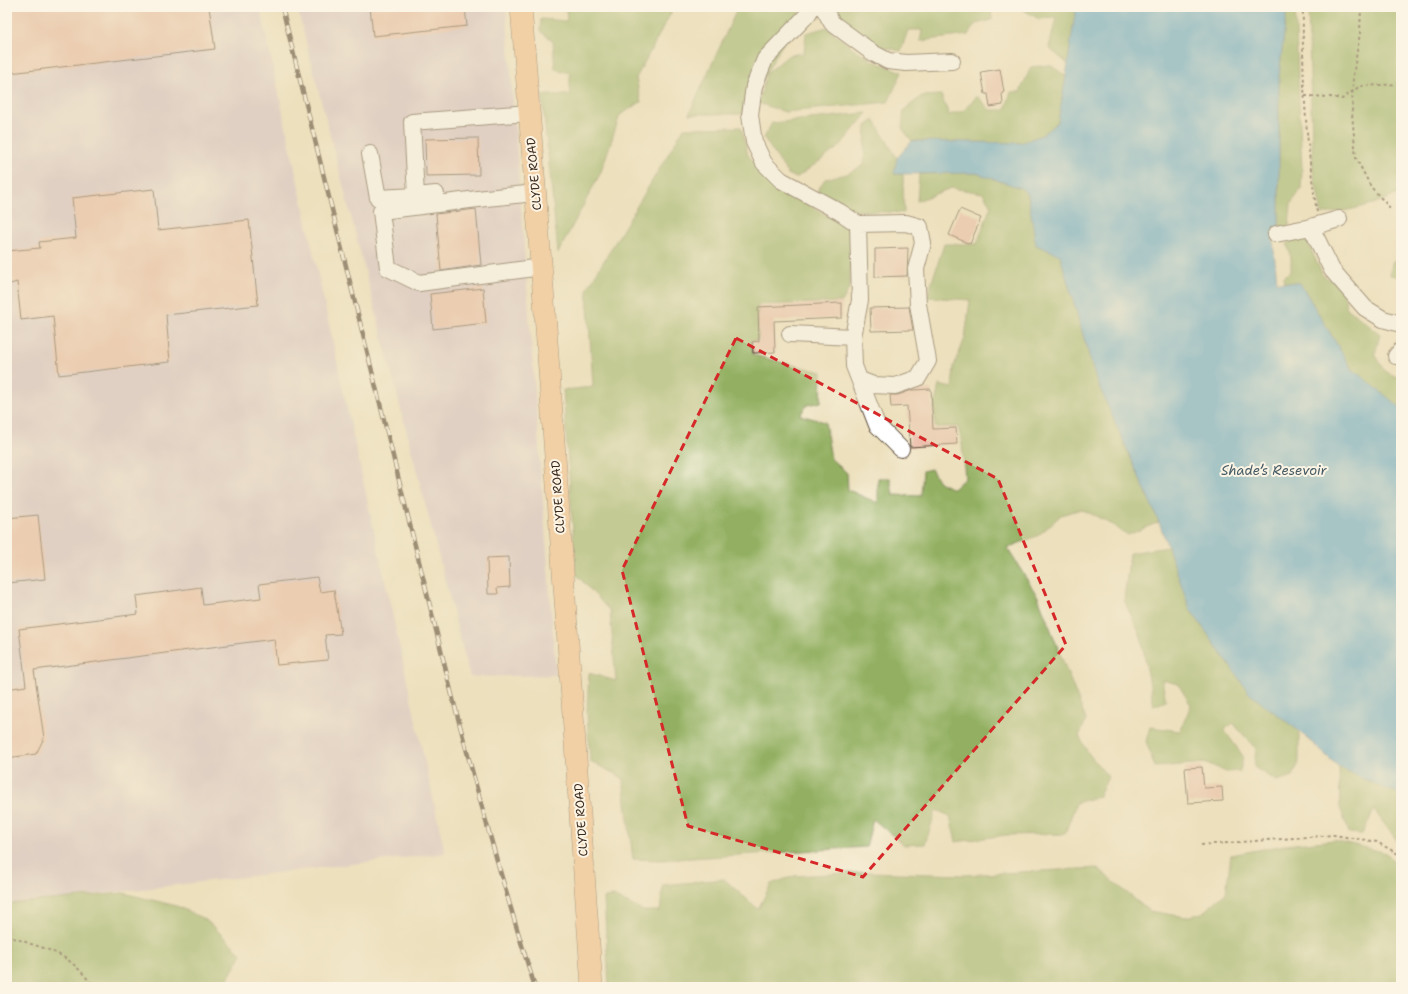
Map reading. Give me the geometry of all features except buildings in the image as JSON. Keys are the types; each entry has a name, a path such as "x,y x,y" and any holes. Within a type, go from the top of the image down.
{"main road":[{"name":"CLYDE ROAD","path":"521,7 542,267 592,987"}],"lane":[{"path":"812,7 808,14 765,59 754,86 750,116 754,142 764,163 781,180 840,212 858,224 906,222 920,227 923,242 916,269 918,304 928,361 918,378 895,386 873,384 860,380"},
{"path":"823,7 832,23 888,61 952,61"},
{"path":"416,196 412,122 529,113"},
{"path":"370,154 378,198 476,190 486,198"},
{"path":"536,193 381,211 388,268 419,283 542,267"},
{"path":"1276,234 1311,227 1339,219"},
{"path":"858,224 860,300 853,337 854,366 877,425 901,449"},
{"path":"1311,227 1332,270 1365,308 1383,319 1401,324"},
{"path":"790,334 853,337"}],"path":[{"path":"1306,7 1303,10 1302,44 1310,171 1318,216 1311,227"},
{"path":"1361,7 1360,33 1353,76 1352,113 1356,158 1371,187 1390,208"},
{"path":"1306,96 1342,99 1360,86 1401,84"},
{"path":"1201,845 1334,835 1377,842 1401,857"},
{"path":"7,937 48,948 62,956 74,964 94,987"}],"highlighted area":[{"path":"736,338 998,479 1066,645 863,877 688,826 622,570"}],"shaded area":[{"path":"7,7 260,7 445,853 7,905"},
{"path":"297,7 506,7 556,675 470,677"}],"green space":[{"path":"566,7 674,7 636,78 641,102 620,115 601,172 558,253 542,95 570,95 570,73 555,69 553,41 540,31 541,19 567,21"},
{"path":"738,7 802,7 799,15 743,114 689,114"},
{"path":"832,7 991,7 992,20 975,24 968,35 920,41 922,30 908,30 901,51 873,45 842,24"},
{"path":"1018,7 1076,7 1068,64 1049,48 1056,18 1039,19"},
{"path":"1287,7 1295,7 1302,170 1301,189 1291,204 1289,226 1279,227 1279,76"},
{"path":"1327,7 1401,7 1401,192 1392,197 1363,207 1322,214 1313,172 1308,9"},
{"path":"827,27 847,44 873,61 902,72 888,102 785,112 758,103 767,73 789,55 804,53 806,33"},
{"path":"1050,65 1066,76 1058,122 1042,135 1021,143 912,141 902,128 904,110 922,96 941,95 949,115 963,111 977,96 990,110 1005,110 1011,92 1020,92 1031,67"},
{"path":"867,113 839,147 796,178 788,174 764,138 772,123"},
{"path":"874,120 897,158 895,174 903,174 904,213 846,210 817,191 825,179 847,174 864,165 866,126"},
{"path":"741,127 748,155 765,177 782,190 851,229 850,287 842,302 758,305 758,340 751,341 753,355 822,372 821,402 807,405 800,415 825,422 831,459 847,473 848,490 878,503 878,478 890,478 893,495 921,496 923,471 931,469 939,482 953,489 965,478 962,443 958,427 935,427 934,408 939,385 952,388 954,366 965,338 970,300 927,297 944,244 977,244 991,206 983,193 951,188 917,201 919,174 976,173 1021,188 1028,194 1036,245 1060,255 1096,379 1159,522 1128,535 1106,521 1081,509 1061,515 1039,535 1007,548 1038,597 1086,720 1079,736 1089,754 1108,777 1099,796 1076,803 1065,834 1006,835 956,842 950,816 936,810 925,844 904,845 873,819 866,847 660,860 633,859 623,778 590,761 587,712 589,673 616,681 610,611 576,574 563,390 593,387 587,289 684,128"},
{"path":"1305,236 1323,276 1342,286 1347,308 1380,334 1375,354 1385,371 1401,379 1401,409 1351,368 1300,283 1284,282 1283,277 1291,271 1291,258 1287,244 1292,238"},
{"path":"1399,257 1401,260 1401,277 1390,275 1392,263"},
{"path":"1168,547 1190,609 1250,694 1299,731 1299,762 1293,776 1276,781 1254,767 1256,749 1233,723 1224,730 1243,756 1240,771 1226,772 1207,763 1155,767 1146,741 1150,727 1180,731 1191,705 1178,684 1162,680 1166,701 1154,706 1141,637 1124,600 1130,553"},
{"path":"1339,767 1383,788 1401,794 1401,846 1374,810 1362,834 1349,833 1340,807"},
{"path":"1334,840 1387,853 1401,872 1401,987 609,987 604,898 613,896 643,911 660,911 663,885 724,879 758,909 771,884 794,876 868,872 964,875 1097,868 1149,911 1186,917 1202,913 1226,893 1231,855 1285,845"},
{"path":"123,893 177,906 206,920 242,954 223,987 7,987 7,904"}],"water":[{"name":"Shade’s Resevoir","path":"1076,7 1287,7 1279,76 1279,227 1273,240 1277,282 1300,283 1351,368 1401,408 1401,794 1383,788 1339,767 1299,731 1250,694 1190,609 1159,522 1096,379 1060,255 1036,245 1028,194 1021,188 976,173 894,174 897,158 912,141 1021,143 1042,135 1058,122"}],"railway":[{"path":"282,7 454,703 513,916 535,987"}]}
